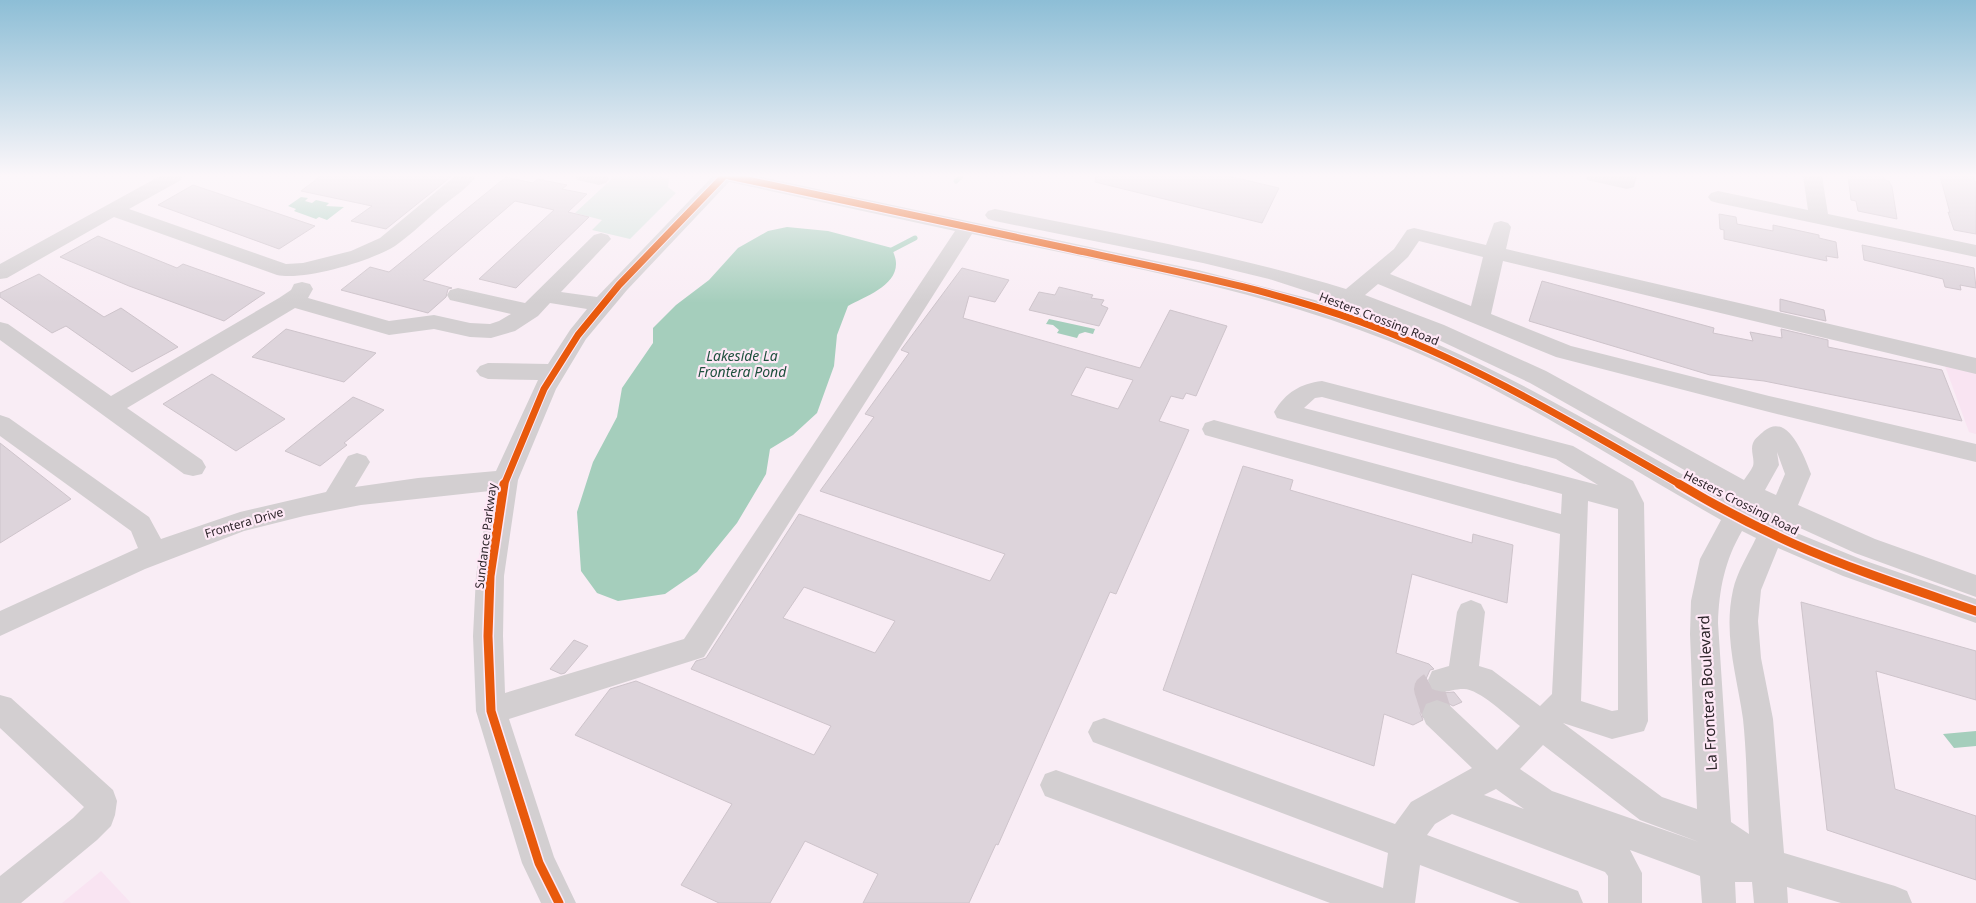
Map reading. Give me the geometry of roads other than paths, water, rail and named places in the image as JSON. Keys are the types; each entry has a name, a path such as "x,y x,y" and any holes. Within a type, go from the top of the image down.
{"street":[{"path":"0,273 98,218"},
{"path":"135,218 284,270 303,270 358,254 387,242 416,218"},
{"name":"Sundance Parkway","path":"559,903 540,863 491,711 488,636 490,576 504,480 521,439 554,372 578,335 602,304 684,218"},
{"name":"Hesters Crossing Road","path":"926,218 1341,304 1436,330 1538,377 1743,505 1778,521 1865,573 1976,611"},
{"name":"Hesters Crossing Road","path":"1011,218 1203,257 1275,274 1341,304"},
{"path":"1820,218 1976,251"},
{"path":"491,711 694,648 967,227"},
{"path":"1479,316 1501,228"},
{"path":"1341,304 1401,253 1414,234 1976,366"},
{"path":"292,300 389,328 434,322 470,330 492,331 507,326 530,311 601,239"},
{"path":"109,408 292,300 300,294 305,282 303,270"},
{"path":"1375,275 1564,352 1769,404 1976,453"},
{"path":"458,295 530,311"},
{"path":"546,296 602,304"},
{"path":"0,329 193,467"},
{"path":"488,371 554,372"},
{"path":"1550,717 1612,726 1632,721 1630,503 1624,488 1564,452 1322,389 1308,391 1286,412 1630,503"},
{"path":"1403,481 1415,413"},
{"path":"0,424 140,524 153,553"},
{"path":"1214,429 1574,528"},
{"name":"La Frontera Boulevard","path":"1719,903 1704,634 1705,594 1712,562 1766,465 1764,445 1775,435 1789,449 1798,474 1778,521"},
{"path":"334,500 357,462"},
{"name":"Frontera Drive","path":"0,624 76,586 153,553 202,535 276,512 390,491 504,480"},
{"path":"1398,903 1408,833 1423,812 1497,771 1567,699 1575,490"},
{"path":"1771,903 1758,719 1746,658 1744,621 1747,590 1754,570 1778,521"},
{"name":"Hesters Crossing Road","path":"1778,521 1865,546 1976,586"},
{"path":"1471,612 1453,678 1481,679 1550,717 1652,809 1714,830 1768,865"},
{"path":"0,708 101,801 99,815 85,829 0,898"},
{"path":"1436,714 1497,771 1542,802 1717,865 1768,865 1894,903"},
{"path":"1104,732 1566,903"},
{"path":"1056,785 1376,903"},
{"path":"1448,798 1617,860 1624,873 1625,903"}],"water":[{"name":"Lakeside La Frontera Pond","path":"787,227 828,231 892,248 896,261 895,271 891,278 878,290 848,306 837,335 834,366 817,413 793,435 770,449 766,474 737,523 697,572 665,594 618,601 597,593 581,571 577,512 593,462 617,417 622,388 653,343 653,328 676,305 709,280 738,248 768,231"},
{"path":"1049,319 1095,329 1093,334 1085,332 1079,334 1077,338 1057,333 1059,330 1053,325 1046,324"},
{"path":"1976,731 1976,746 1954,748 1943,734"}],"waterway":[{"path":"888,252 915,238"}],"tunnel":[{"path":"1437,714 1429,689 1443,680"}]}
